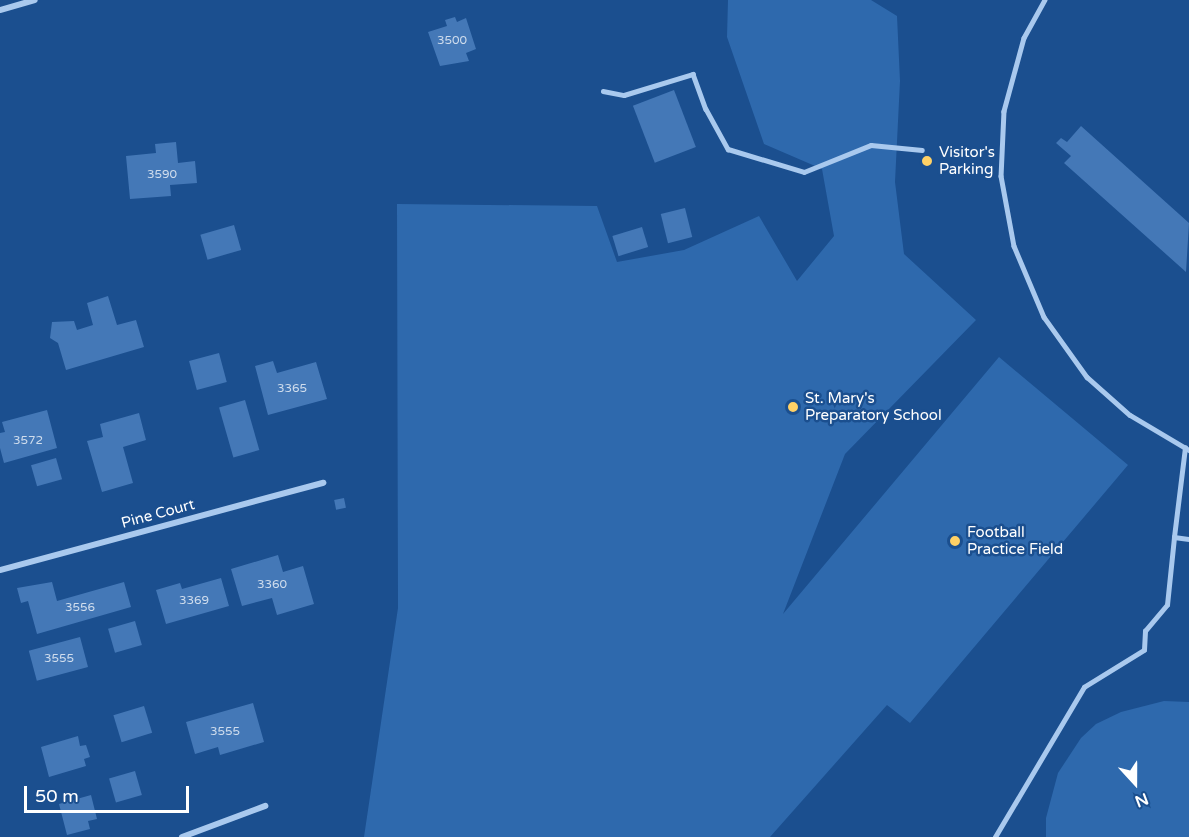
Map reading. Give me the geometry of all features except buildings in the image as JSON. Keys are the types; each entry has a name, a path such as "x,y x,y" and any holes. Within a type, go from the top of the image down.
{"street":[{"path":"0,10 35,0"},
{"name":"Pine Court","path":"0,570 323,483"},
{"path":"182,837 265,806"}],"lane":[{"path":"995,837 1084,687 1144,650 1145,631 1167,605 1187,449 1130,415 1087,377 1044,317 1014,246 1001,176 1004,111 1024,38 1045,0"},
{"path":"603,92 624,95 693,74 706,109 728,148 804,172 871,145 922,150"},
{"path":"1174,537 1189,539"}],"shaded area":[{"path":"728,0 871,0 897,16 900,81 895,182 904,254 976,320 845,454 783,614 999,357 1128,465 910,723 887,705 770,837 364,837 398,608 397,204 597,206 617,262 684,250 759,216 797,281 834,236 822,169 764,144 727,37"},
{"path":"1164,701 1189,702 1189,837 1046,837 1046,818 1058,773 1081,738 1096,724 1121,712"}],"place":[{"name":"Visitor's Parking","path":"927,161"},
{"name":"St. Mary's Preparatory School","path":"793,407"},
{"name":"Football Practice Field","path":"955,541"}]}
